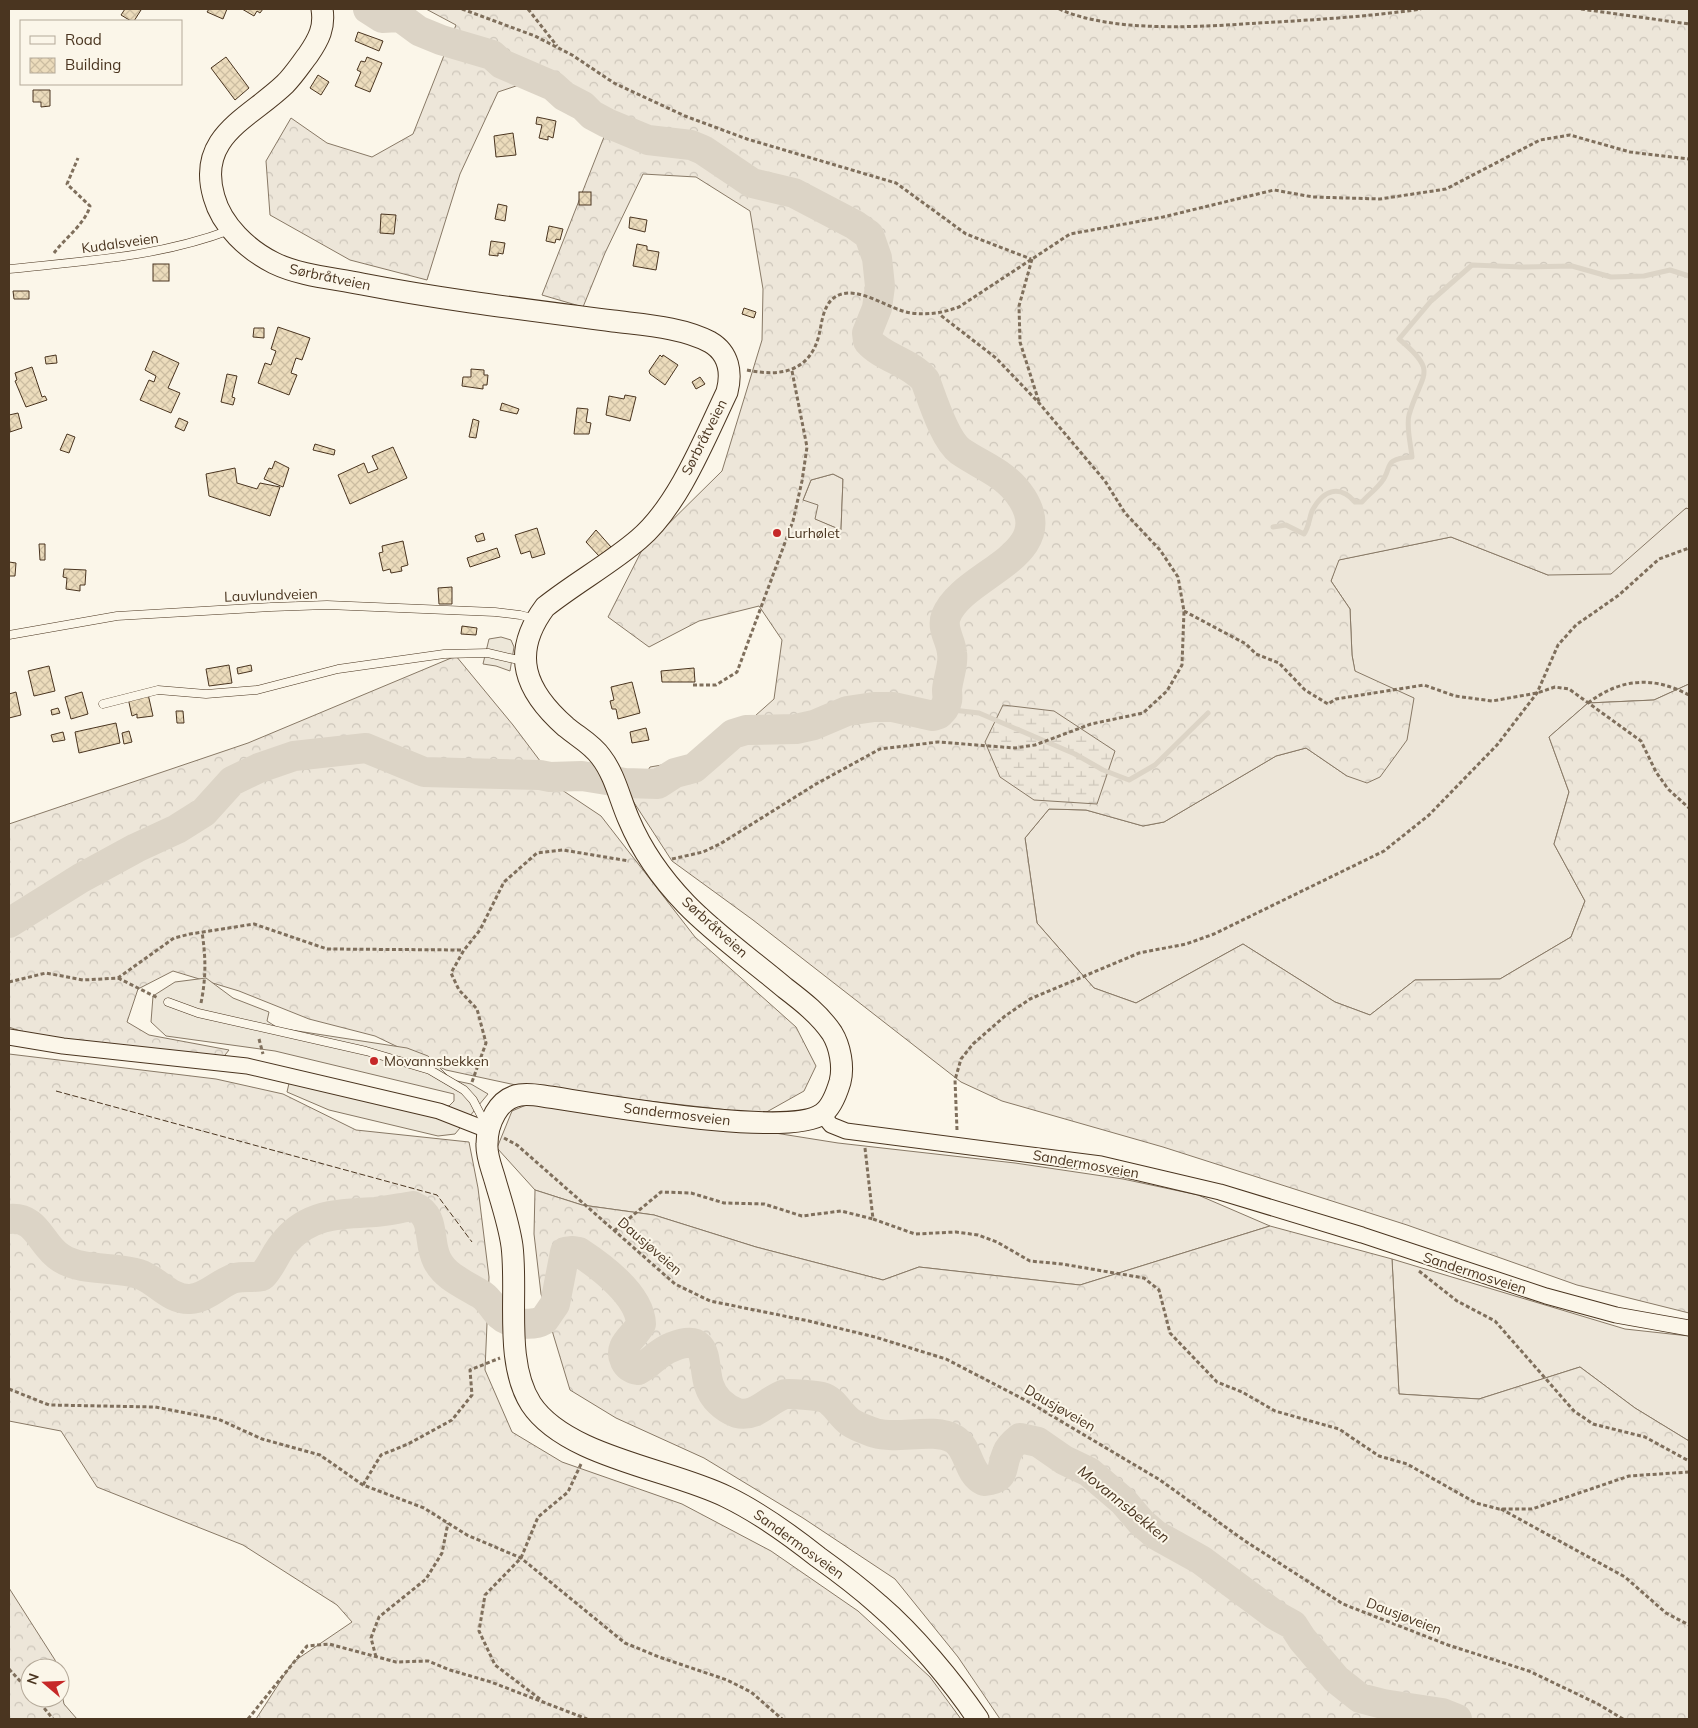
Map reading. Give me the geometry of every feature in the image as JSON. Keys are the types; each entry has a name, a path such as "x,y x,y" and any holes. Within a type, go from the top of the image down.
{"street":[{"name":"Sørbråtveien","path":"322,9 323,27 303,63 286,83 226,132 218,146 212,168 211,186 218,209 242,241 261,255 292,270 462,302 652,327 698,337 719,349 729,367 730,380 727,392 669,504 639,539 545,607 536,619 525,662 530,683 546,707 596,751 608,769 640,843 653,864 686,904 804,1003 825,1023 833,1035 840,1055 841,1077 833,1100 822,1114"},
{"path":"9,1037 63,1046 185,1057 265,1070 438,1111 490,1131"},
{"name":"Sandermosveien","path":"978,1719 939,1669 885,1610 757,1512 724,1495 645,1469 588,1446 561,1433 546,1423 531,1403 522,1385 515,1332 512,1244 491,1167 487,1144 494,1116 504,1102 522,1095 760,1124 798,1122 822,1114 837,1128 866,1134 1110,1166 1220,1192 1555,1298 1616,1315 1689,1328"}],"lane":[{"name":"Kudalsveien","path":"9,269 140,256 196,242 232,229"},
{"name":"Lauvlundveien","path":"9,635 117,616 327,605 495,612 536,619"},
{"path":"102,704 158,690 206,694 257,690 345,668 444,654 488,653 525,662"},
{"path":"168,1002 198,1014 366,1051 430,1070 468,1094 490,1131"}],"path":[{"path":"462,9 502,22 557,47 614,84 685,116 746,139 896,183 966,234 1032,259"},
{"path":"528,9 557,47"},
{"path":"1059,9 1080,16 1114,22 1201,27 1299,21 1420,9"},
{"path":"1581,9 1689,24"},
{"path":"755,372 792,371 809,358 818,337 824,311 835,297 850,293 870,296 888,307 909,312 939,314 959,306 1070,234 1163,217 1274,190 1313,197 1380,199 1446,188 1540,140 1570,135 1630,152 1689,159"},
{"path":"44,265 65,238 87,216 90,206 67,184 78,158"},
{"path":"1032,259 1019,306 1020,342 1039,403"},
{"path":"468,1094 486,1043 477,1009 459,990 451,972 464,950 480,930 504,882 537,853 563,850 653,864 703,852 720,844 840,770 880,749 938,742 1015,748 1035,745 1091,724 1143,713 1167,692 1182,665 1184,611 1178,577 1160,550 1125,513 1105,481 1039,403 996,358 939,314"},
{"path":"693,685 716,685 737,672 792,520 802,481 807,447 792,371"},
{"path":"954,1145 957,1108 955,1080 961,1059 973,1044 1005,1016 1030,999 1139,953 1186,944 1214,934 1384,852 1443,801 1497,745 1537,693 1558,645 1576,625 1619,595 1659,559 1689,548"},
{"path":"1184,611 1246,644 1256,654 1278,663 1305,690 1328,704 1336,699 1424,685 1455,696 1492,701 1537,693 1555,687 1569,689 1614,724 1641,741 1656,772 1668,789 1689,808"},
{"path":"1588,703 1605,690 1623,684 1643,682 1669,685 1689,695"},
{"path":"118,978 174,938 254,924 327,949 464,950"},
{"path":"198,1014 206,978 202,932"},
{"path":"9,982 46,973 83,980 118,978 168,1002"},
{"path":"254,1025 263,1054 265,1070"},
{"name":"Dausjøveien","path":"490,1131 517,1144 675,1284 710,1301 875,1337 946,1359 1027,1401 1160,1480 1245,1541 1343,1604 1448,1645 1529,1671 1598,1704 1623,1719"},
{"path":"866,1134 865,1155 873,1220"},
{"path":"614,1231 661,1192 692,1193 724,1203 764,1204 802,1216 841,1211 915,1234 956,1232 978,1235 997,1242 1030,1261 1062,1264 1144,1278 1159,1290 1170,1333 1217,1382 1242,1392 1275,1411 1339,1429 1379,1456 1407,1464 1476,1503 1500,1509 1532,1509 1629,1476 1689,1472"},
{"path":"1397,1247 1418,1270 1457,1301 1495,1321 1574,1411 1593,1424 1645,1437 1689,1461"},
{"path":"363,1485 381,1455 408,1444 452,1420 472,1395 470,1370 515,1332"},
{"path":"9,1389 48,1405 155,1407 218,1419 262,1439 320,1456 363,1485 424,1508 467,1535 521,1558 625,1644 727,1680 750,1692 782,1719"},
{"path":"544,1702 495,1665 479,1632 484,1595 521,1558 538,1517 568,1492 588,1446"},
{"path":"1500,1509 1625,1577 1666,1613 1689,1625"},
{"path":"376,1656 371,1638 379,1617 426,1579 442,1553 448,1523"},
{"path":"248,1719 307,1646 329,1644 396,1662 428,1661 587,1719"},
{"path":"9,1669 20,1681"},
{"path":"44,1708 53,1719"}],"green space":[{"path":"426,9 1689,9 1689,509 1686,508 1611,574 1548,575 1451,537 1339,560 1331,581 1350,609 1352,655 1355,671 1414,698 1407,740 1380,777 1367,783 1347,776 1306,748 1276,756 1164,822 1143,826 1086,810 1049,809 1025,838 1037,923 1094,988 1136,1003 1243,944 1335,1002 1370,1015 1415,980 1500,979 1571,937 1585,901 1554,844 1569,792 1549,737 1588,703 1654,700 1689,684 1689,1313 1577,1285 1407,1225 1163,1147 1002,1101 961,1082 753,920 672,861 631,798 650,767 709,757 774,699 782,640 759,606 699,621 649,647 608,617 642,550 722,471 762,340 763,289 750,211 696,177 643,174 605,253 583,307 542,295 613,114 522,84 498,92 460,174 427,280 350,260 270,215 266,161 291,118 327,143 372,157 413,134 456,25","holes":["833,474 843,479 841,530 815,519 818,505 803,500 811,480"]},
{"path":"833,474 843,479 841,530 814,519 803,500 811,480"},
{"path":"1687,508 1689,509 1689,684 1654,700 1588,703 1549,737 1569,792 1554,844 1585,901 1571,937 1500,979 1415,980 1370,1015 1335,1002 1243,944 1136,1003 1094,988 1037,923 1025,838 1049,809 1086,810 1143,826 1164,822 1276,756 1306,748 1347,776 1355,672 1352,655 1350,609 1331,581 1338,560 1451,537 1548,575"},
{"path":"456,656 513,725 562,790 601,816 695,937 796,1027 816,1066 804,1091 763,1114 525,1087 446,1070 375,1036 309,1019 239,991 173,971 138,989 127,1022 149,1035 229,1050 221,1060 37,1037 9,1027 9,824 248,743"},
{"path":"1003,705 1054,711 1115,751 1097,804 1034,800 1000,777 985,742"},
{"path":"9,1054 216,1079 283,1094 356,1130 469,1142 478,1188 489,1277 485,1370 512,1432 562,1462 682,1504 771,1551 858,1611 930,1677 961,1719 256,1719 293,1662 352,1622 337,1605 243,1545 97,1487 61,1431 9,1421"},
{"path":"531,1103 775,1133 838,1143 1015,1163 1123,1179 1198,1195 1270,1226 1080,1285 919,1267 883,1280 756,1247 654,1215 582,1205 535,1190 497,1148 512,1111"},
{"path":"535,1190 582,1205 654,1215 756,1247 883,1280 919,1267 1080,1285 1270,1226 1392,1259 1399,1394 1479,1399 1580,1367 1635,1408 1689,1441 1689,1719 1000,1719 958,1657 895,1579 803,1518 704,1458 616,1418 570,1390 541,1294 534,1234"},
{"path":"1392,1259 1625,1329 1689,1336 1689,1441 1635,1408 1580,1367 1479,1399 1399,1394"},
{"path":"9,1588 54,1658 20,1658 20,1708 67,1708 77,1719 9,1719"}],"shaded area":[{"path":"501,637 511,640 514,647 510,671 483,664 489,639"},
{"name":"Movannsbekken","path":"206,978 233,998 269,1012 267,1021 278,1028 407,1048 428,1056 452,1080 471,1084 488,1094 455,1134 438,1136 329,1110 287,1092 290,1079 449,1106 454,1101 454,1094 275,1051 166,1036 151,1022 153,996 175,982"}],"building":[{"path":"125,9 141,10 135,20 129,20 121,15"},
{"path":"209,9 227,9 223,19 207,12"},
{"path":"242,9 263,9 260,13 257,11 254,16"},
{"path":"358,32 383,41 379,51 355,41"},
{"path":"226,57 249,88 235,100 211,68"},
{"path":"367,57 382,63 370,92 355,86 361,72 357,70 361,61 365,62"},
{"path":"318,75 329,82 321,95 310,88"},
{"path":"33,90 50,90 50,106 41,107 41,102 33,102"},
{"path":"537,117 556,121 553,138 548,136 548,140 539,138 542,125 536,124"},
{"path":"513,133 516,155 496,157 494,136"},
{"path":"579,192 591,192 591,205 579,205"},
{"path":"498,204 507,206 505,221 495,219"},
{"path":"381,214 396,215 394,234 380,233"},
{"path":"630,217 647,220 645,232 629,228"},
{"path":"549,226 563,229 560,240 556,239 555,243 546,241"},
{"path":"491,241 505,243 503,254 498,253 498,256 489,255"},
{"path":"637,244 647,246 647,250 659,252 656,270 633,266"},
{"path":"153,264 169,264 169,281 153,281"},
{"path":"13,291 29,291 29,299 14,299"},
{"path":"744,308 756,312 754,318 742,314"},
{"path":"278,327 310,338 302,360 296,358 291,373 297,375 289,395 258,383 265,363 271,365 276,351 271,349"},
{"path":"254,328 264,328 264,338 253,337"},
{"path":"153,351 179,363 168,388 180,393 171,413 140,400 149,380 154,382 156,376 145,370"},
{"path":"56,355 57,363 46,364 45,357"},
{"path":"660,355 678,365 665,385 650,374 649,371"},
{"path":"32,367 42,397 45,396 47,400 26,407 15,381 17,380 15,373"},
{"path":"471,369 484,370 484,375 488,375 487,385 483,385 483,389 462,386 463,377 471,377"},
{"path":"227,374 237,376 232,397 235,398 233,405 221,402"},
{"path":"700,377 705,384 696,389 692,382"},
{"path":"625,395 636,397 630,421 606,415 609,396 624,399"},
{"path":"502,403 519,409 517,414 500,410"},
{"path":"577,408 588,409 586,422 591,423 589,434 574,434"},
{"path":"18,413 22,428 10,432 9,415"},
{"path":"179,418 188,422 184,431 175,427"},
{"path":"473,419 479,421 476,438 469,437"},
{"path":"67,434 75,437 69,453 60,450"},
{"path":"315,444 335,450 334,455 313,450"},
{"path":"393,447 407,478 350,504 338,475 364,463 368,473 378,469 372,456"},
{"path":"275,461 289,468 283,487 264,479 269,468 272,469"},
{"path":"235,468 237,483 257,489 260,483 280,487 270,516 209,496 206,474"},
{"path":"537,528 545,554 532,558 530,551 521,554 515,535"},
{"path":"596,530 611,547 599,556 586,542"},
{"path":"483,533 485,540 477,542 475,536"},
{"path":"403,541 408,565 401,567 402,571 391,573 390,569 383,571 379,553 383,552 382,546"},
{"path":"39,544 45,544 45,560 40,560"},
{"path":"497,548 500,557 470,567 467,558"},
{"path":"9,562 16,563 15,576 9,576"},
{"path":"64,569 86,570 85,585 80,585 80,591 66,589 67,578 63,577"},
{"path":"452,587 452,604 439,604 438,588"},
{"path":"462,626 477,628 476,635 461,634"},
{"path":"229,665 232,683 209,686 206,669"},
{"path":"251,665 252,671 238,674 237,668"},
{"path":"49,666 55,691 34,696 28,671"},
{"path":"694,668 695,682 662,682 661,671"},
{"path":"632,682 640,713 618,719 616,709 612,709 610,701 614,700 611,687"},
{"path":"16,692 21,715 9,718 9,694"},
{"path":"82,692 88,714 71,719 65,697"},
{"path":"148,694 153,716 137,718 137,714 132,716 128,698"},
{"path":"58,708 60,713 52,715 51,710"},
{"path":"176,711 183,711 184,723 177,723"},
{"path":"116,723 120,743 79,753 75,732"},
{"path":"646,728 649,740 632,743 630,732"},
{"path":"129,731 132,742 124,744 122,733"},
{"path":"63,732 65,740 53,742 51,735"}],"waterway":[{"name":"Movannsbekken","path":"9,923 81,878 136,848 177,829 204,812 232,781 259,768 294,756 366,748 424,772 540,775 550,777 582,776 625,783 658,784 675,773 694,768 733,734 746,730 796,729 814,725 847,711 874,707 893,707 933,716 939,714 947,703 947,690 952,662 951,648 945,630 946,616 956,601 970,588 1019,550 1028,535 1030,518 1016,489 994,471 960,451 954,445 939,418 925,380 912,369 881,352 868,341 867,333 877,308 880,286 877,258 869,235 855,225 794,193 752,183 703,150 691,145 648,140 607,123 592,115 583,106 564,96 553,86 502,64 492,55 441,40 419,31 400,17 382,18 368,9"},
{"path":"1273,527 1286,525 1304,534 1312,511 1326,494 1337,491 1349,496 1355,502 1362,502 1384,479 1391,463 1395,460 1412,457 1408,420 1424,374 1420,359 1399,339 1431,301 1472,265 1572,266 1611,277 1644,276 1670,270 1689,276"},
{"path":"944,709 979,713 1075,754 1103,770 1129,780 1155,765 1208,713"},
{"name":"Movannsbekken","path":"9,1219 19,1219 26,1222 38,1232 54,1252 70,1262 89,1267 139,1274 176,1296 190,1299 202,1296 235,1278 262,1276 286,1241 295,1232 316,1220 338,1215 380,1212 413,1206 421,1210 429,1222 434,1253 445,1271 456,1280 482,1295 501,1316 513,1322 526,1324 544,1320 555,1304 565,1252 579,1252 618,1283 627,1293 639,1313 641,1324 623,1350 625,1361 632,1368 638,1370 672,1347 684,1343 693,1343 699,1346 702,1352 709,1385 713,1394 723,1405 732,1411 744,1414 750,1413 785,1394 822,1397 830,1401 850,1422 875,1433 884,1435 936,1434 954,1439 963,1449 974,1472 984,1481 991,1480 1000,1475 1008,1451 1020,1438 1038,1442 1064,1460 1089,1472 1123,1501 1141,1522 1156,1535 1201,1560 1275,1615 1293,1625 1302,1639 1336,1679 1360,1698 1383,1704 1442,1713 1457,1719"}],"fence":[{"path":"56,1091 437,1195 472,1242"}],"place":[{"name":"Lurhølet","path":"777,533"},
{"name":"Movannsbekken","path":"374,1061"}]}
